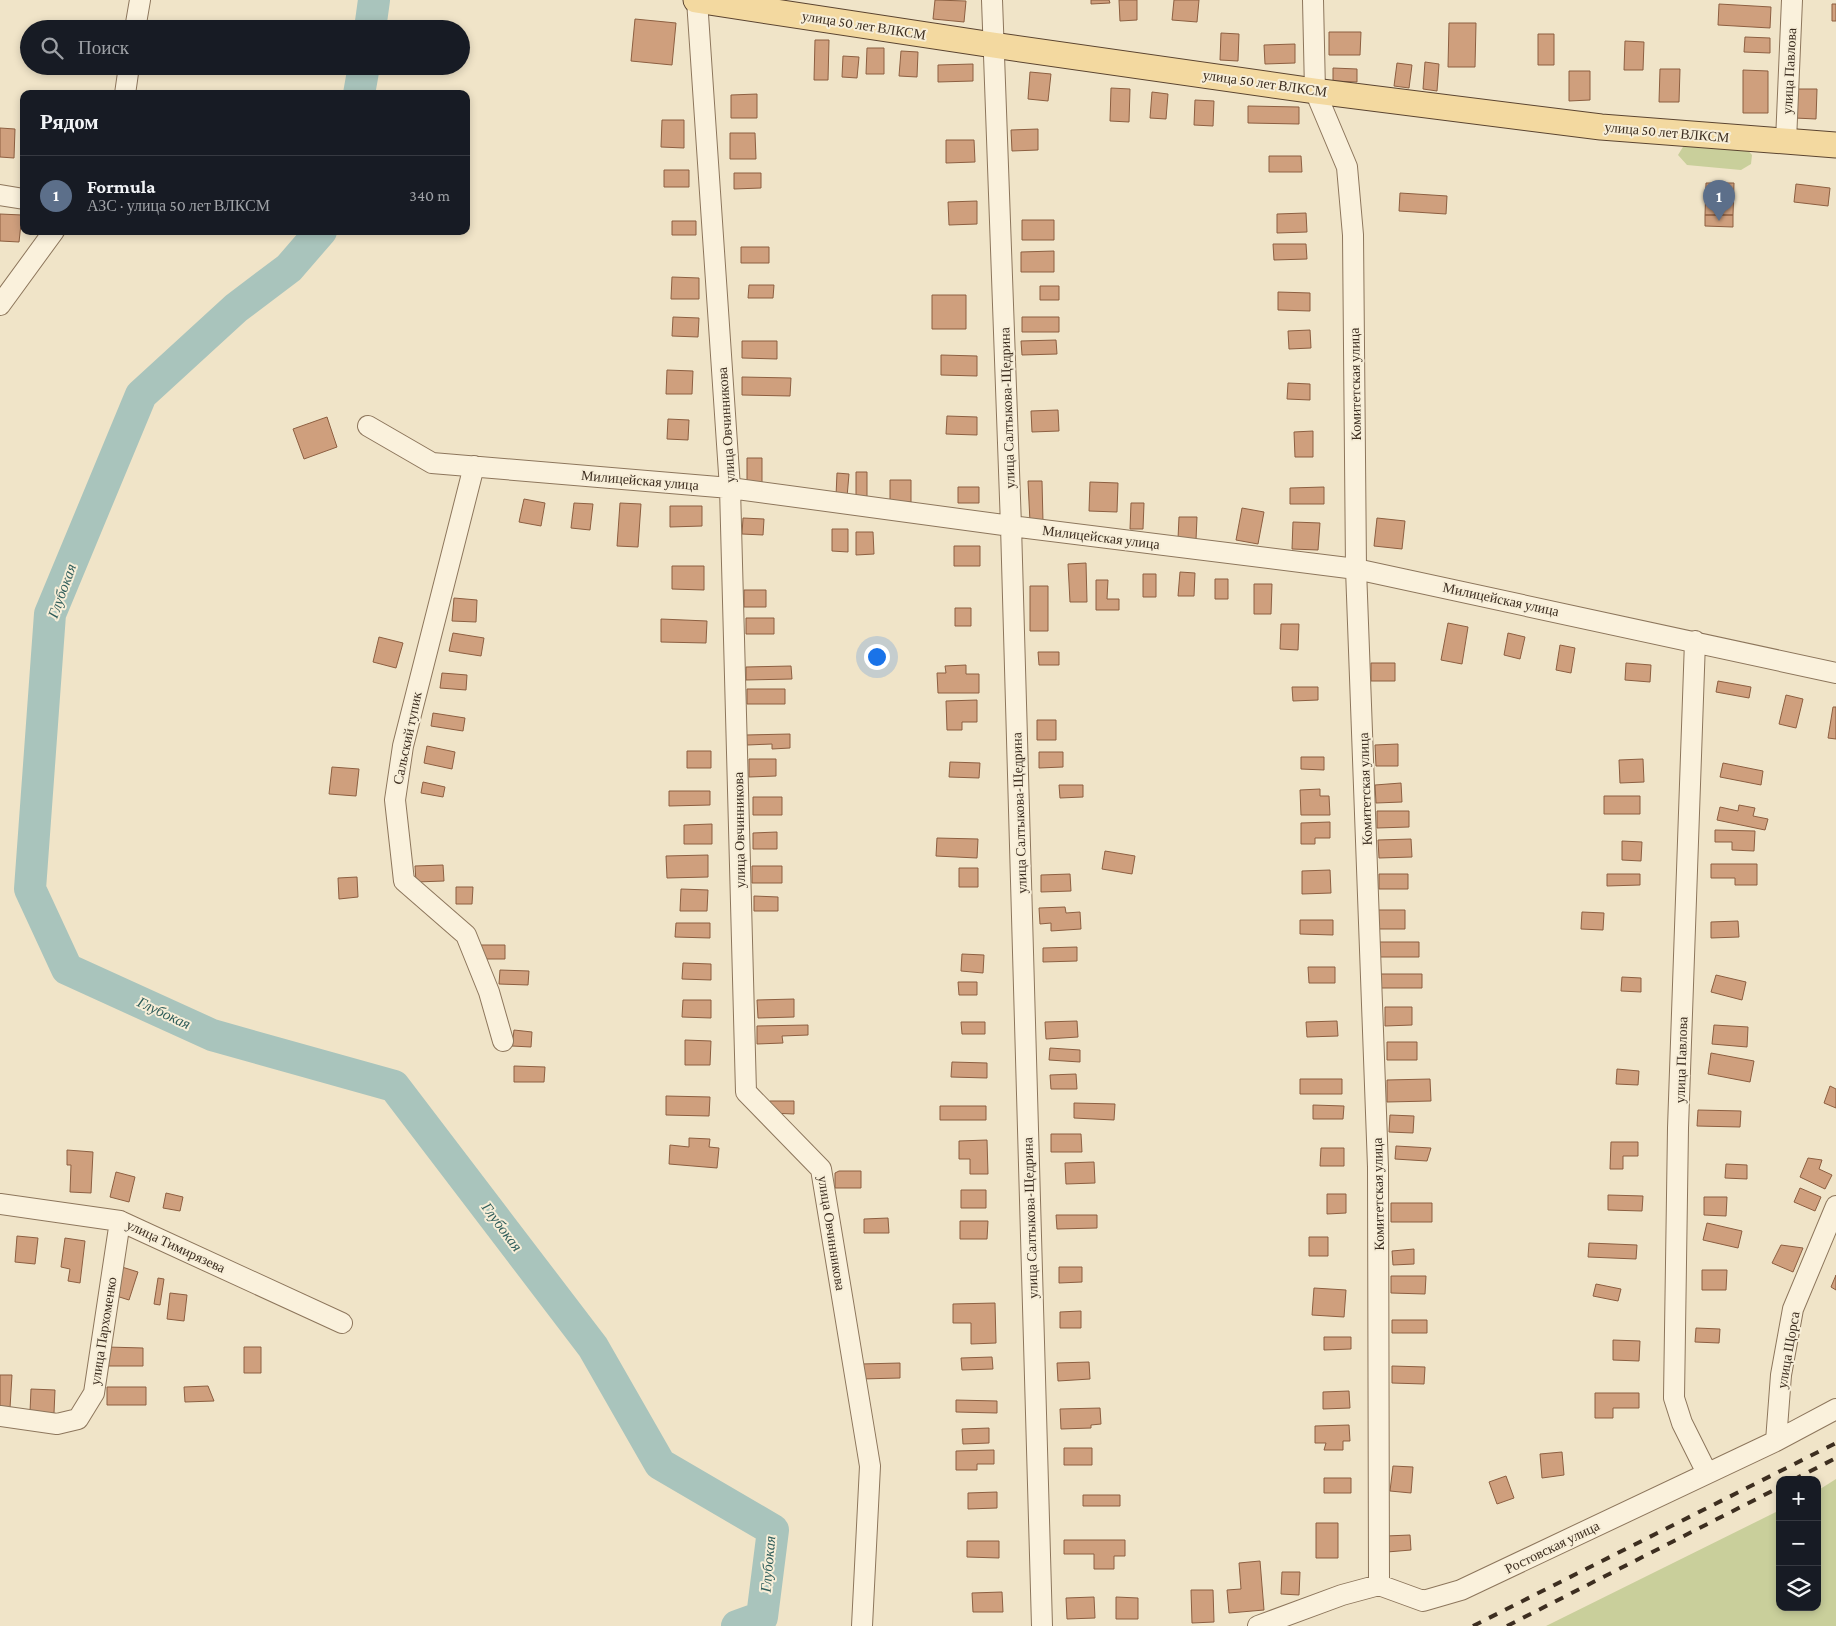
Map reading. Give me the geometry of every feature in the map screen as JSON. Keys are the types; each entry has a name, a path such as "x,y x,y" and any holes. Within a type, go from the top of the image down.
{"main road":[{"name":"улица 50 лет ВЛКСМ","path":"697,0 1315,91 1601,127 1836,145"}],"street":[{"path":"137,20 140,0"},
{"name":"улица Овчинникова","path":"697,0 730,488 746,1092 821,1169 870,1466 862,1626"},
{"name":"улица Салтыкова-Щедрина","path":"992,0 1011,526 1042,1626"},
{"name":"Комитетская улица","path":"1313,0 1315,91 1347,167 1353,235 1356,569 1378,1167 1379,1585"},
{"name":"улица Павлова","path":"1786,141 1792,0"},
{"path":"126,90 128,75"},
{"path":"0,195 20,198"},
{"path":"0,305 51,235"},
{"name":"Милицейская улица","path":"368,426 432,463 730,488 1011,526 1356,569 1836,672"},
{"name":"Сальский тупик","path":"474,466 403,746 395,800 404,881 466,935 489,992 503,1041"},
{"name":"улица Павлова","path":"1695,641 1678,1128 1674,1398 1682,1422 1707,1473"},
{"name":"улица Тимирязева","path":"0,1204 120,1221 342,1322"},
{"name":"улица Щорса","path":"1776,1441 1782,1375 1793,1309 1836,1206"},
{"name":"улица Пархоменко","path":"0,1416 57,1424 78,1418 90,1399 94,1392 120,1221"},
{"name":"Ростовская улица","path":"1379,1585 1423,1601 1461,1590 1776,1441 1836,1410"},
{"path":"1258,1626 1342,1595 1379,1585"}],"green space":[{"path":"1686,142 1746,148 1752,155 1751,164 1741,170 1687,165 1678,155"},
{"path":"1836,1479 1836,1626 1546,1626 1776,1512 1776,1611 1821,1611 1821,1488"}],"building":[{"path":"935,0 966,1 964,22 933,19"},
{"path":"1091,0 1109,0 1110,3 1091,4"},
{"path":"1119,0 1137,0 1137,20 1120,21"},
{"path":"1174,0 1199,0 1197,22 1172,20"},
{"path":"1719,4 1771,7 1770,28 1718,25"},
{"path":"1832,4 1836,4 1836,21 1832,21"},
{"path":"635,19 676,23 672,65 631,61"},
{"path":"1449,23 1476,23 1475,67 1448,67"},
{"path":"1329,32 1361,32 1360,55 1329,55"},
{"path":"1221,33 1239,34 1238,61 1220,60"},
{"path":"1538,34 1554,34 1554,65 1538,65"},
{"path":"1745,37 1770,38 1770,53 1744,52"},
{"path":"815,40 829,40 828,80 814,80"},
{"path":"1625,41 1644,42 1643,70 1624,70"},
{"path":"1295,44 1295,63 1265,64 1264,45"},
{"path":"867,48 884,48 884,74 866,74"},
{"path":"901,51 918,52 917,77 899,76"},
{"path":"843,56 859,57 857,78 842,77"},
{"path":"1425,62 1439,64 1437,91 1423,89"},
{"path":"1397,63 1412,65 1409,88 1394,86"},
{"path":"973,64 973,81 938,82 938,65"},
{"path":"1333,68 1357,69 1357,82 1333,81"},
{"path":"1660,69 1680,69 1679,102 1659,102"},
{"path":"1743,70 1768,71 1768,113 1743,113"},
{"path":"1569,71 1590,71 1590,100 1569,101"},
{"path":"1030,72 1051,74 1048,101 1028,99"},
{"path":"1111,88 1130,89 1129,122 1110,121"},
{"path":"1796,89 1817,89 1816,119 1795,118"},
{"path":"1152,92 1168,94 1166,119 1150,118"},
{"path":"757,94 757,118 731,118 731,95"},
{"path":"1195,100 1214,101 1213,126 1194,125"},
{"path":"1248,106 1299,107 1299,124 1248,123"},
{"path":"662,120 684,120 684,148 661,147"},
{"path":"0,128 15,129 14,158 0,157"},
{"path":"1038,129 1038,150 1012,151 1011,130"},
{"path":"730,133 755,133 756,159 730,159"},
{"path":"946,140 974,140 975,162 946,163"},
{"path":"1269,156 1301,156 1302,172 1269,172"},
{"path":"664,170 689,170 689,187 664,187"},
{"path":"734,173 761,173 761,188 734,189"},
{"path":"1706,183 1734,183 1733,215 1705,215"},
{"path":"1796,184 1830,188 1828,206 1794,202"},
{"path":"1400,193 1447,196 1446,214 1399,211"},
{"path":"977,201 977,224 949,225 948,202"},
{"path":"1306,213 1307,232 1277,233 1277,214"},
{"path":"0,214 20,215 19,242 0,241"},
{"path":"1705,215 1733,215 1733,227 1705,226"},
{"path":"1022,220 1054,220 1054,240 1022,240"},
{"path":"672,221 696,221 696,235 672,235"},
{"path":"1273,244 1306,244 1307,259 1274,260"},
{"path":"741,247 769,247 769,263 741,263"},
{"path":"1054,251 1054,272 1021,272 1021,252"},
{"path":"672,277 699,278 699,299 671,299"},
{"path":"749,285 774,285 773,298 748,298"},
{"path":"1040,286 1059,286 1059,300 1040,300"},
{"path":"1278,292 1310,293 1310,311 1278,310"},
{"path":"932,295 966,295 966,329 932,329"},
{"path":"673,317 699,318 698,337 672,336"},
{"path":"1022,317 1059,317 1059,332 1022,332"},
{"path":"1310,330 1311,348 1289,349 1288,331"},
{"path":"1056,340 1057,354 1022,355 1021,341"},
{"path":"742,341 777,341 777,359 742,358"},
{"path":"941,355 977,356 977,376 941,375"},
{"path":"667,370 693,371 692,394 666,394"},
{"path":"742,377 791,378 790,396 742,395"},
{"path":"1288,383 1310,384 1310,400 1287,399"},
{"path":"1058,410 1059,431 1032,432 1031,411"},
{"path":"947,416 977,417 977,435 946,434"},
{"path":"327,417 337,447 304,459 293,429"},
{"path":"668,419 689,420 688,440 667,439"},
{"path":"1313,431 1313,457 1295,457 1294,432"},
{"path":"747,458 762,458 762,484 747,484"},
{"path":"856,472 867,472 867,497 856,497"},
{"path":"837,473 849,474 847,497 836,496"},
{"path":"890,480 911,480 911,502 890,502"},
{"path":"1028,481 1042,481 1043,522 1030,522"},
{"path":"1090,482 1118,483 1117,512 1089,511"},
{"path":"958,487 979,487 979,503 958,503"},
{"path":"1324,487 1324,504 1290,504 1290,488"},
{"path":"524,499 545,503 541,526 519,522"},
{"path":"574,503 593,504 590,530 571,528"},
{"path":"620,503 641,504 638,547 617,546"},
{"path":"1131,503 1144,503 1143,529 1130,529"},
{"path":"670,506 702,506 702,526 670,527"},
{"path":"1242,508 1264,512 1258,544 1236,540"},
{"path":"1179,517 1197,517 1196,540 1178,539"},
{"path":"743,518 764,519 763,535 742,534"},
{"path":"1377,518 1405,521 1402,549 1374,546"},
{"path":"1293,522 1320,523 1318,550 1292,549"},
{"path":"832,529 848,529 848,552 832,551"},
{"path":"856,532 873,532 874,554 856,555"},
{"path":"954,546 980,546 980,566 954,566"},
{"path":"1086,563 1087,602 1070,602 1068,564"},
{"path":"672,566 704,566 704,590 672,589"},
{"path":"1180,572 1195,573 1194,596 1178,596"},
{"path":"1143,574 1156,574 1156,597 1143,597"},
{"path":"1215,579 1228,579 1228,599 1215,599"},
{"path":"1096,580 1108,580 1107,599 1119,599 1119,610 1096,610"},
{"path":"1254,584 1272,584 1271,614 1254,614"},
{"path":"1030,586 1048,586 1048,631 1030,631"},
{"path":"744,590 766,590 766,607 744,607"},
{"path":"454,598 477,600 476,622 452,621"},
{"path":"955,608 971,608 971,626 955,626"},
{"path":"746,618 774,618 774,634 746,634"},
{"path":"661,619 707,621 706,643 661,642"},
{"path":"1448,623 1468,627 1462,664 1441,660"},
{"path":"1281,624 1299,624 1298,650 1280,649"},
{"path":"453,633 484,638 481,656 449,651"},
{"path":"1508,633 1525,637 1520,659 1504,655"},
{"path":"379,637 403,643 396,668 373,662"},
{"path":"1560,645 1575,648 1571,673 1556,670"},
{"path":"1038,652 1059,652 1059,665 1039,665"},
{"path":"1371,663 1395,663 1395,681 1371,681"},
{"path":"1626,663 1651,665 1650,682 1625,680"},
{"path":"966,665 966,674 979,674 979,693 938,693 937,673 946,673 945,666"},
{"path":"791,666 792,679 746,680 746,667"},
{"path":"442,673 467,675 466,690 440,688"},
{"path":"1718,681 1751,687 1749,698 1716,692"},
{"path":"1292,687 1318,687 1318,700 1293,701"},
{"path":"747,689 785,689 785,704 747,704"},
{"path":"1786,695 1803,699 1796,728 1779,724"},
{"path":"977,700 977,722 962,722 962,730 947,730 946,701"},
{"path":"1833,707 1836,707 1836,739 1828,738"},
{"path":"433,713 465,718 463,731 431,726"},
{"path":"1037,720 1056,720 1056,740 1037,740"},
{"path":"790,734 790,748 772,749 772,744 747,745 746,735"},
{"path":"1398,744 1398,766 1376,766 1375,745"},
{"path":"427,746 455,752 452,769 424,763"},
{"path":"687,751 711,751 711,768 687,768"},
{"path":"1039,752 1063,752 1063,767 1039,768"},
{"path":"1301,757 1324,757 1324,770 1301,769"},
{"path":"749,759 776,759 776,776 749,777"},
{"path":"1643,759 1644,782 1620,783 1619,760"},
{"path":"950,762 980,763 979,778 949,777"},
{"path":"1723,763 1763,771 1761,785 1720,777"},
{"path":"332,767 359,769 356,796 329,794"},
{"path":"423,782 445,787 443,797 421,793"},
{"path":"1401,783 1402,802 1376,803 1375,785"},
{"path":"1059,785 1083,785 1083,797 1060,798"},
{"path":"1320,789 1320,796 1329,796 1330,815 1301,815 1300,790"},
{"path":"669,791 710,791 710,805 669,806"},
{"path":"1604,796 1640,796 1640,814 1604,814"},
{"path":"753,797 782,797 782,815 753,815"},
{"path":"1739,805 1755,808 1753,816 1768,819 1765,830 1717,820 1720,807 1738,811"},
{"path":"1377,811 1409,811 1409,827 1377,828"},
{"path":"1330,822 1330,838 1315,838 1315,844 1301,844 1301,823"},
{"path":"712,824 712,844 684,844 684,825"},
{"path":"1715,830 1755,831 1754,851 1732,850 1732,842 1715,842"},
{"path":"777,832 777,849 753,849 753,833"},
{"path":"937,838 978,839 977,858 936,856"},
{"path":"1411,839 1412,857 1379,858 1378,840"},
{"path":"1622,841 1642,842 1641,861 1622,860"},
{"path":"1105,851 1135,856 1132,874 1102,869"},
{"path":"708,855 708,877 667,878 666,856"},
{"path":"1711,864 1757,864 1757,885 1735,885 1735,878 1711,878"},
{"path":"443,865 444,881 416,882 415,866"},
{"path":"752,866 782,866 782,883 752,883"},
{"path":"959,868 978,868 978,887 959,887"},
{"path":"1330,870 1331,893 1302,894 1302,871"},
{"path":"1070,874 1071,891 1041,892 1041,875"},
{"path":"1379,874 1408,874 1408,889 1379,889"},
{"path":"1607,874 1640,874 1640,885 1607,886"},
{"path":"357,877 358,897 339,899 338,878"},
{"path":"456,887 473,887 472,904 456,904"},
{"path":"681,889 708,890 707,911 680,911"},
{"path":"754,896 778,897 778,911 754,911"},
{"path":"1065,907 1066,913 1080,912 1081,929 1051,931 1051,923 1040,924 1039,908"},
{"path":"1378,910 1405,910 1405,929 1378,929"},
{"path":"1582,912 1604,913 1603,930 1581,929"},
{"path":"1300,920 1333,920 1333,935 1300,934"},
{"path":"1738,921 1739,937 1711,938 1711,922"},
{"path":"676,923 710,923 710,938 675,937"},
{"path":"1376,942 1419,942 1419,957 1376,957"},
{"path":"479,945 505,945 505,959 479,959"},
{"path":"1077,947 1077,961 1043,962 1043,948"},
{"path":"962,954 984,955 983,973 961,971"},
{"path":"683,963 711,964 711,980 682,979"},
{"path":"1308,967 1335,967 1335,983 1309,983"},
{"path":"500,970 529,971 528,985 499,984"},
{"path":"1380,974 1422,974 1422,988 1380,988"},
{"path":"1716,975 1746,982 1742,1000 1711,992"},
{"path":"1622,977 1641,978 1641,992 1621,991"},
{"path":"958,982 977,982 977,995 959,995"},
{"path":"794,999 794,1017 758,1018 757,1000"},
{"path":"683,1000 711,1000 711,1018 682,1017"},
{"path":"1385,1007 1412,1007 1412,1025 1385,1026"},
{"path":"1077,1021 1078,1037 1046,1039 1045,1022"},
{"path":"1337,1021 1338,1036 1307,1037 1306,1022"},
{"path":"961,1022 985,1022 985,1034 962,1034"},
{"path":"808,1025 808,1035 782,1036 783,1043 757,1044 757,1026"},
{"path":"1714,1025 1748,1027 1747,1047 1712,1044"},
{"path":"514,1030 532,1032 531,1047 512,1046"},
{"path":"685,1040 711,1041 710,1065 685,1065"},
{"path":"1387,1042 1417,1042 1417,1060 1387,1060"},
{"path":"1050,1048 1080,1050 1080,1062 1049,1060"},
{"path":"1711,1053 1754,1061 1750,1082 1708,1074"},
{"path":"952,1062 987,1063 987,1078 951,1077"},
{"path":"514,1066 545,1067 544,1082 514,1082"},
{"path":"1617,1069 1639,1071 1638,1085 1616,1084"},
{"path":"1076,1074 1077,1089 1051,1089 1050,1075"},
{"path":"1300,1079 1342,1079 1342,1094 1300,1094"},
{"path":"1430,1079 1431,1101 1387,1102 1387,1080"},
{"path":"1830,1086 1836,1089 1836,1108 1824,1103"},
{"path":"666,1096 710,1097 709,1116 666,1115"},
{"path":"770,1101 794,1101 794,1114 770,1113"},
{"path":"1074,1103 1115,1104 1114,1120 1074,1118"},
{"path":"1313,1105 1344,1106 1343,1119 1313,1119"},
{"path":"940,1106 986,1106 986,1120 940,1120"},
{"path":"1698,1110 1741,1111 1740,1127 1697,1126"},
{"path":"1390,1115 1414,1116 1413,1133 1389,1132"},
{"path":"1051,1134 1081,1134 1082,1152 1051,1152"},
{"path":"689,1138 710,1139 709,1147 719,1148 717,1168 669,1164 670,1145 689,1147"},
{"path":"987,1140 988,1174 970,1174 970,1159 959,1159 959,1141"},
{"path":"1611,1142 1638,1142 1638,1156 1623,1156 1623,1169 1610,1169"},
{"path":"1396,1146 1431,1148 1427,1161 1395,1159"},
{"path":"1321,1148 1344,1148 1344,1166 1320,1166"},
{"path":"67,1150 93,1152 91,1193 70,1192 71,1165 67,1165"},
{"path":"1808,1158 1822,1160 1819,1169 1832,1175 1825,1189 1800,1177"},
{"path":"1094,1162 1095,1183 1066,1184 1065,1163"},
{"path":"1726,1164 1747,1165 1747,1179 1725,1178"},
{"path":"839,1171 861,1171 861,1188 835,1188 835,1173"},
{"path":"116,1172 135,1177 129,1202 110,1197"},
{"path":"1800,1188 1821,1197 1815,1211 1794,1202"},
{"path":"961,1190 986,1190 986,1208 961,1208"},
{"path":"166,1193 183,1197 180,1211 163,1208"},
{"path":"1327,1194 1346,1194 1346,1213 1327,1214"},
{"path":"1608,1195 1643,1196 1642,1211 1608,1210"},
{"path":"1704,1197 1727,1197 1726,1216 1704,1215"},
{"path":"1391,1203 1432,1203 1432,1222 1391,1222"},
{"path":"1056,1215 1097,1215 1097,1228 1057,1229"},
{"path":"888,1218 889,1233 864,1233 864,1219"},
{"path":"960,1221 988,1221 987,1239 960,1239"},
{"path":"1707,1223 1742,1231 1738,1248 1703,1240"},
{"path":"17,1236 38,1238 35,1264 15,1262"},
{"path":"1309,1237 1328,1237 1328,1256 1309,1256"},
{"path":"65,1238 85,1241 80,1283 68,1281 70,1269 61,1267"},
{"path":"1589,1243 1637,1245 1636,1259 1588,1257"},
{"path":"1781,1245 1803,1248 1793,1272 1772,1263"},
{"path":"1414,1249 1414,1264 1393,1265 1392,1251"},
{"path":"122,1267 138,1272 129,1300 113,1295"},
{"path":"1059,1267 1082,1267 1082,1282 1059,1283"},
{"path":"1702,1270 1727,1270 1726,1290 1702,1290"},
{"path":"1836,1275 1836,1290 1831,1287"},
{"path":"1391,1276 1426,1276 1425,1294 1391,1293"},
{"path":"158,1278 164,1279 160,1305 154,1304"},
{"path":"1596,1284 1621,1289 1618,1301 1593,1296"},
{"path":"1314,1288 1346,1290 1344,1317 1312,1315"},
{"path":"170,1293 187,1295 184,1321 167,1319"},
{"path":"995,1303 996,1343 971,1344 971,1323 953,1323 953,1304"},
{"path":"1081,1311 1081,1328 1060,1328 1060,1312"},
{"path":"1392,1320 1427,1320 1427,1333 1392,1333"},
{"path":"1696,1328 1720,1329 1719,1343 1695,1342"},
{"path":"1324,1337 1351,1337 1351,1349 1324,1350"},
{"path":"1613,1340 1640,1341 1639,1361 1613,1360"},
{"path":"107,1347 143,1348 143,1366 107,1366"},
{"path":"244,1347 261,1347 261,1373 244,1373"},
{"path":"992,1357 993,1369 962,1370 961,1358"},
{"path":"1089,1362 1090,1379 1058,1381 1057,1363"},
{"path":"900,1363 900,1378 861,1379 861,1364"},
{"path":"1392,1366 1425,1367 1424,1384 1392,1383"},
{"path":"0,1375 12,1375 10,1408 0,1407"},
{"path":"208,1386 214,1401 185,1402 184,1387"},
{"path":"107,1387 146,1387 146,1405 107,1405"},
{"path":"31,1389 55,1390 54,1413 30,1412"},
{"path":"1349,1391 1350,1408 1323,1409 1323,1392"},
{"path":"1595,1393 1639,1393 1639,1408 1613,1408 1613,1418 1595,1418"},
{"path":"956,1400 997,1401 997,1413 956,1412"},
{"path":"1100,1408 1101,1424 1091,1425 1091,1428 1061,1429 1060,1409"},
{"path":"1349,1425 1350,1441 1343,1441 1343,1450 1324,1450 1326,1443 1315,1443 1315,1426"},
{"path":"989,1428 989,1443 963,1444 962,1429"},
{"path":"1064,1448 1092,1448 1092,1465 1064,1465"},
{"path":"994,1450 994,1464 977,1464 977,1470 956,1470 956,1451"},
{"path":"1562,1452 1564,1475 1542,1478 1540,1454"},
{"path":"1393,1466 1413,1467 1411,1493 1390,1491"},
{"path":"1506,1476 1514,1498 1497,1504 1489,1482"},
{"path":"1324,1478 1351,1478 1351,1493 1324,1493"},
{"path":"997,1492 997,1508 968,1509 968,1493"},
{"path":"1083,1495 1120,1495 1120,1506 1083,1506"},
{"path":"1316,1523 1338,1523 1338,1558 1316,1558"},
{"path":"1410,1535 1411,1550 1387,1552 1386,1536"},
{"path":"1064,1540 1125,1540 1125,1556 1114,1556 1114,1569 1094,1569 1094,1554 1064,1554"},
{"path":"967,1541 999,1541 999,1558 967,1557"},
{"path":"1260,1561 1264,1610 1229,1613 1227,1590 1241,1589 1239,1563"},
{"path":"1282,1572 1300,1572 1299,1595 1281,1594"},
{"path":"1191,1590 1213,1590 1214,1622 1192,1623"},
{"path":"1002,1592 1003,1612 973,1612 972,1593"},
{"path":"1094,1597 1095,1618 1067,1619 1066,1598"},
{"path":"1116,1597 1138,1598 1138,1619 1116,1619"}],"waterway":[{"name":"Глубокая","path":"371,20 374,0"},
{"name":"Глубокая","path":"360,90 362,75"},
{"name":"Глубокая","path":"318,235 289,268 236,308 141,395 50,614 30,889 67,969 212,1035 394,1086 593,1347 660,1464 773,1530 762,1617 737,1626"}],"railway":[{"path":"1473,1626 1836,1443"},
{"path":"1801,1476 1836,1458"},
{"path":"1507,1626 1776,1489"}],"place":[{"name":"Formula","path":"1719,221"}]}
